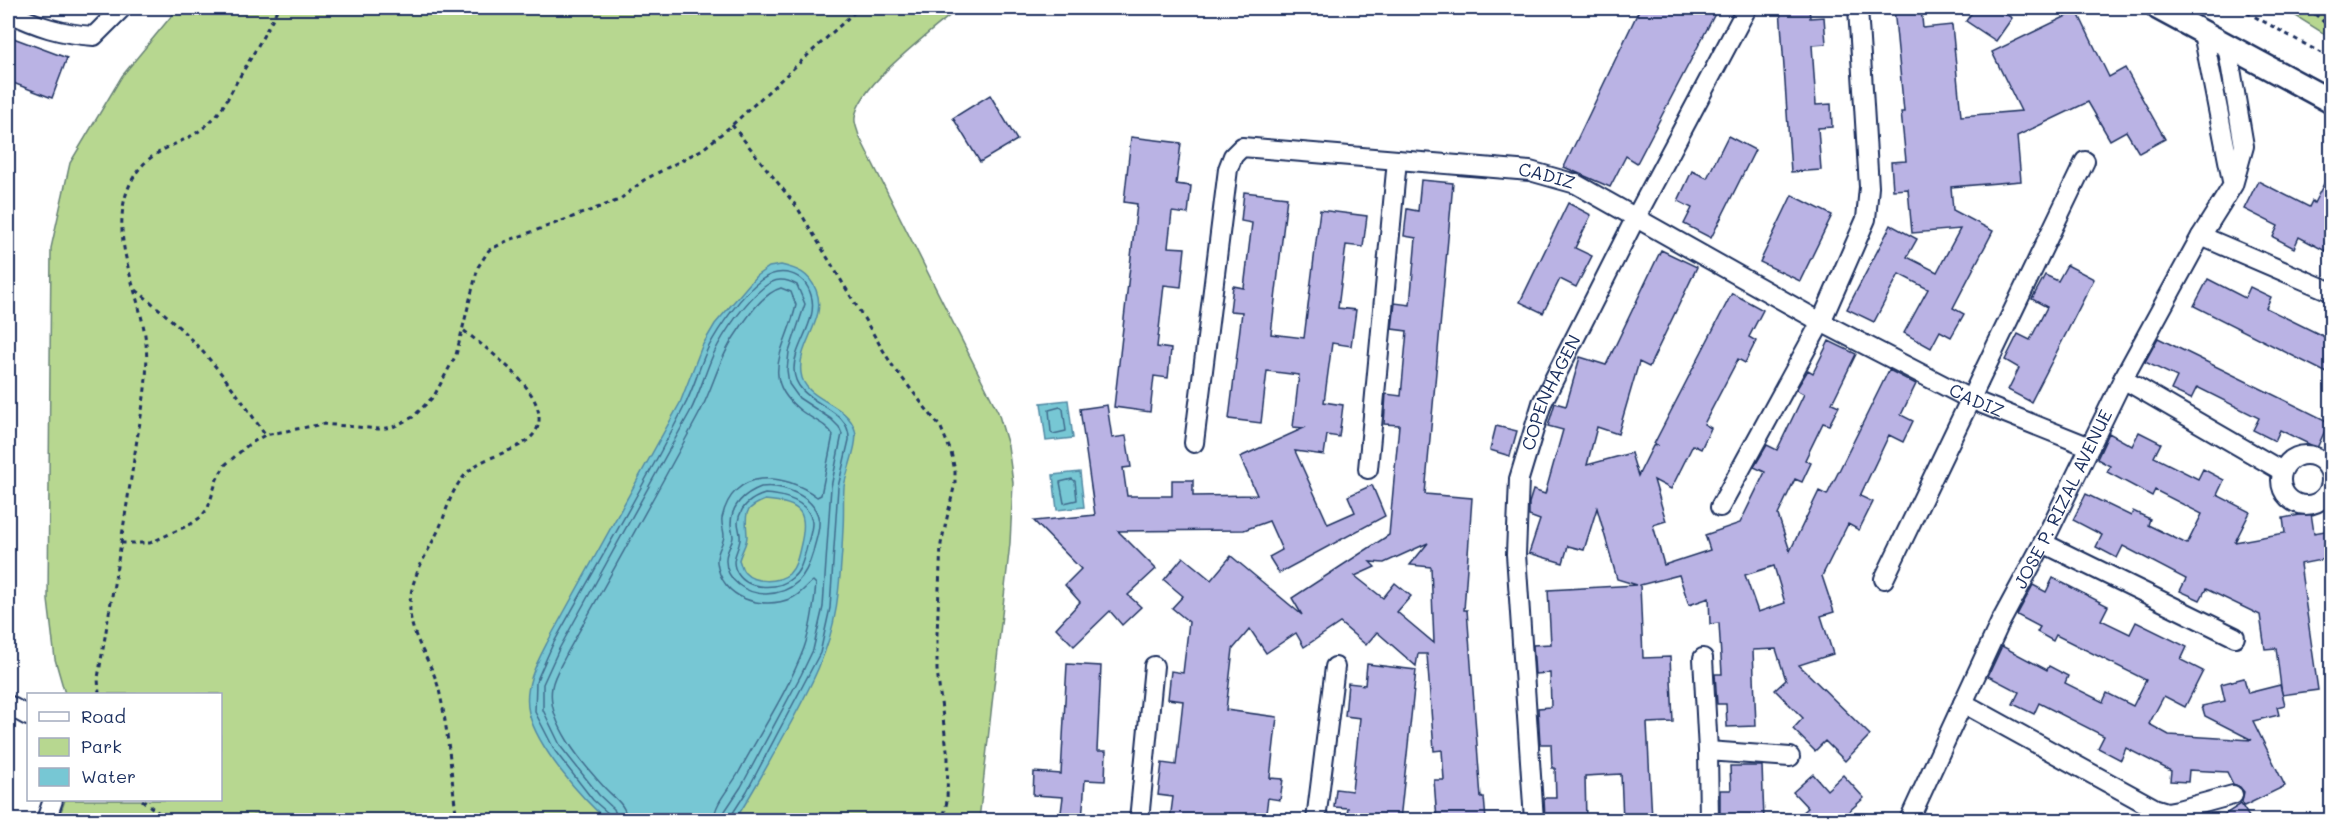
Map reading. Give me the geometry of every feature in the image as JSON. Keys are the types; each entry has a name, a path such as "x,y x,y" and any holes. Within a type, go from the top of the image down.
{"main road":[{"path":"2158,8 2331,102"}],"street":[{"path":"8,12 31,23 66,34 94,36 122,8"},
{"name":"COPENHAGEN","path":"1534,820 1516,554 1519,479 1542,403 1636,217 1747,8"},
{"path":"1720,507 1821,322 1866,219 1869,187 1858,8"},
{"path":"2203,33 2233,185"},
{"name":"JOSE P. RIZAL AVENUE","path":"1909,820 2000,623 2043,543 2123,379 2202,236 2233,185 2244,146 2228,45"},
{"name":"CADIZ","path":"1194,442 1228,169 1233,156 1242,147 1530,171 1576,184 1821,322 1970,399 2090,447"},
{"path":"1368,468 1397,160"},
{"path":"1884,579 2085,161"},
{"path":"2202,236 2331,292"},
{"path":"2123,379 2282,471"},
{"path":"2043,543 2235,637"},
{"path":"1703,658 1709,820"},
{"path":"1139,820 1154,666"},
{"path":"1316,820 1335,666"},
{"path":"1963,703 2160,810 2167,812 2178,810 2233,795"},
{"path":"8,705 27,715"},
{"path":"1708,751 1790,757"},
{"path":"46,820 53,801"}],"path":[{"path":"99,693 98,678 144,398 146,369 145,336 123,246 124,204 131,181 142,164 156,152 200,130 220,110 278,8"},
{"path":"121,543 150,543 201,517 208,508 217,479 225,465 248,445 266,435 323,424 379,429 404,422 423,409 434,396 456,355 478,267 489,250 507,241 619,200 644,180 703,149 859,8"},
{"path":"2239,8 2331,59"},
{"path":"2308,8 2331,29"},
{"path":"732,125 798,207 892,365 941,428 951,452 955,483 941,544 936,670 948,758 944,820"},
{"path":"135,290 196,343 230,383 266,435"},
{"path":"457,820 443,707 434,674 414,631 409,607 411,593 420,565 459,482 478,464 527,441 536,432 540,419 537,405 529,391 494,355 463,330"},
{"path":"143,801 168,820"},
{"path":"244,820 281,814 301,820"}],"green space":[{"path":"178,8 959,8 882,75 859,105 855,120 859,136 998,412 1008,446 1013,483 1010,543 979,820 58,820 65,801 222,801 222,693 65,693 55,659 48,600 51,248 70,163 122,76"},
{"path":"2283,8 2331,8 2331,38"}],"water":[{"path":"781,265 793,268 810,279 813,284 819,301 818,311 803,352 801,373 810,390 844,413 855,430 854,450 844,487 840,579 833,626 817,672 803,701 735,820 607,820 561,771 541,741 529,713 529,685 547,643 680,403 702,346 715,324 756,276 769,267","holes":["765,500 778,501 795,507 803,518 803,536 795,565 789,574 779,579 754,579 744,571 739,560 747,539 747,514 752,506"]},
{"path":"1068,400 1073,438 1046,441 1041,403"},
{"path":"1080,472 1084,507 1057,510 1053,475"}],"building":[{"path":"1640,8 1718,8 1637,163 1626,156 1610,187 1564,167"},
{"path":"1780,8 1809,8 1810,18 1824,17 1826,44 1812,45 1816,105 1831,104 1832,127 1818,128 1821,170 1791,172"},
{"path":"1894,8 1921,8 1923,28 1952,25 1961,116 2021,111 1992,52 2077,11 2109,77 2125,68 2165,139 2139,153 2126,131 2110,140 2088,102 2017,136 2021,181 1951,187 1953,210 1993,231 1953,308 1964,314 1951,337 1940,331 1931,348 1904,333 1928,289 1899,274 1874,322 1847,309 1891,225 1917,239 1907,257 1937,272 1960,229 1912,233 1908,189 1893,190 1891,162 1906,161 1901,112 1904,112"},
{"path":"1975,8 1996,8 2012,18 1996,41 1966,21"},
{"path":"8,36 67,58 52,98 8,81"},
{"path":"990,95 1017,140 980,162 953,118"},
{"path":"1728,136 1755,150 1711,238 1684,224 1692,208 1678,201 1692,171 1707,178"},
{"path":"1131,137 1181,143 1176,184 1191,186 1188,214 1172,212 1168,247 1185,248 1181,287 1164,285 1157,347 1171,349 1168,378 1154,376 1150,412 1114,407 1137,204 1124,202"},
{"path":"2331,170 2331,254 2299,237 2294,248 2273,237 2278,226 2244,209 2258,181 2309,207 2312,201 2314,203"},
{"path":"1421,180 1453,183 1425,494 1472,498 1464,610 1467,610 1481,798 1484,797 1486,820 1437,820 1434,780 1444,780 1442,750 1434,751 1427,654 1418,654 1416,666 1377,632 1366,645 1340,623 1304,647 1296,633 1266,653 1250,629 1233,649 1226,710 1277,717 1270,778 1283,779 1280,800 1268,798 1265,820 1170,820 1173,797 1158,795 1162,763 1176,765 1183,701 1168,699 1171,671 1183,673 1189,622 1172,608 1183,596 1164,580 1183,557 1211,580 1231,556 1302,615 1292,598 1389,535 1399,425 1384,424 1386,394 1401,396 1407,331 1392,329 1395,303 1410,305 1416,238 1404,236 1407,209 1418,211","holes":["1428,543 1410,565 1431,567 1434,643 1397,612 1411,596 1395,583 1383,598 1355,576 1375,567 1370,562 1384,563"]},
{"path":"1244,192 1287,197 1271,334 1304,338 1320,210 1367,216 1363,247 1346,245 1338,308 1356,310 1351,346 1332,343 1324,402 1343,405 1339,437 1327,435 1324,455 1295,451 1328,524 1355,512 1348,496 1372,485 1385,516 1279,573 1269,557 1282,550 1269,521 1244,530 1118,531 1156,569 1128,595 1141,607 1122,625 1110,611 1074,646 1056,628 1080,602 1065,585 1081,569 1034,521 1095,515 1080,409 1107,405 1112,438 1126,436 1131,467 1123,468 1127,496 1172,496 1172,480 1193,480 1193,496 1257,495 1240,457 1304,428 1293,427 1299,375 1267,371 1261,423 1229,419 1242,312 1230,311 1233,286 1244,288 1252,223 1241,221"},
{"path":"1792,195 1832,215 1800,281 1760,262"},
{"path":"1568,203 1591,215 1575,248 1592,256 1576,287 1560,279 1543,313 1520,302"},
{"path":"1661,250 1697,267 1649,367 1639,362 1618,434 1597,427 1587,465 1631,453 1638,476 1653,446 1658,445 1654,444 1732,293 1763,310 1749,337 1756,341 1745,363 1738,359 1704,424 1711,428 1701,449 1693,445 1671,489 1654,480 1666,521 1653,525 1664,565 1710,550 1705,535 1740,523 1765,472 1754,467 1767,445 1777,450 1804,394 1796,390 1808,370 1813,373 1829,341 1856,354 1832,403 1839,406 1829,425 1823,423 1805,460 1811,463 1802,482 1795,479 1778,515 1790,551 1819,491 1827,495 1889,370 1916,384 1901,415 1913,421 1903,442 1889,435 1860,496 1873,502 1859,530 1848,524 1822,576 1834,612 1821,616 1833,654 1799,665 1870,735 1845,761 1825,741 1815,751 1793,729 1803,718 1775,690 1786,680 1776,649 1753,650 1756,726 1727,727 1726,704 1717,704 1715,674 1722,674 1719,623 1710,624 1709,598 1689,605 1679,575 1640,585 1643,658 1670,657 1673,722 1647,723 1652,820 1623,820 1621,774 1585,776 1586,820 1545,820 1544,798 1556,798 1555,768 1552,768 1551,744 1540,744 1538,708 1551,707 1550,673 1535,674 1533,645 1551,644 1548,590 1637,585 1617,579 1597,508 1584,550 1568,546 1563,563 1529,553 1540,520 1529,516 1529,503 1533,490 1545,494 1563,430 1548,426 1555,403 1566,406 1580,357 1606,365","holes":["1774,566 1785,603 1758,612 1745,575"]},
{"path":"2067,265 2094,279 2031,402 2008,390 2019,368 2005,360 2018,334 2030,340 2047,307 2032,299 2045,275 2058,281"},
{"path":"2208,279 2245,298 2250,287 2271,297 2266,308 2331,340 2331,375 2194,306"},
{"path":"2158,338 2329,422 2317,448 2280,430 2275,441 2253,430 2259,418 2197,387 2191,399 2171,390 2177,377 2145,362"},
{"path":"1496,426 1517,431 1510,456 1490,450"},
{"path":"2139,432 2161,443 2154,457 2198,479 2203,469 2224,480 2217,495 2250,512 2235,542 2285,533 2283,518 2311,513 2314,533 2331,530 2331,558 2300,564 2318,690 2282,695 2276,648 2265,649 2260,615 2206,589 2200,600 2180,591 2186,579 2123,546 2117,558 2096,547 2102,535 2073,520 2086,494 2131,516 2133,511 2150,519 2148,525 2187,544 2202,514 2155,490 2152,496 2107,472 2110,466 2097,459 2109,433 2132,446"},
{"path":"2053,578 2108,606 2101,620 2130,634 2136,622 2187,647 2181,660 2203,671 2185,707 2164,696 2149,724 2169,735 2252,740 2205,716 2202,706 2225,701 2221,684 2244,678 2248,693 2280,685 2285,705 2277,707 2279,715 2253,721 2285,786 2244,806 2242,802 2244,792 2233,784 2227,772 2189,770 2188,782 2170,781 2171,771 2126,748 2121,760 2098,748 2104,736 2039,703 2034,714 2013,704 2019,692 1988,676 2002,646 2047,670 2049,666 2068,676 2065,683 2103,702 2107,693 2133,706 2146,680 2056,635 2053,641 2037,632 2040,627 2017,615 2033,585 2046,592"},
{"path":"1067,664 1101,666 1097,751 1106,751 1105,781 1085,780 1082,820 1060,820 1063,797 1033,795 1034,772 1061,774"},
{"path":"1367,664 1416,670 1400,820 1346,820 1348,808 1334,807 1336,789 1352,791 1360,718 1345,716 1348,683 1365,685"},
{"path":"1730,766 1762,766 1764,820 1720,818 1720,790 1731,790"},
{"path":"1813,774 1827,790 1843,775 1864,798 1839,820 1794,820 1808,808 1793,792"},
{"path":"2241,804 2251,820 2216,820"}]}
